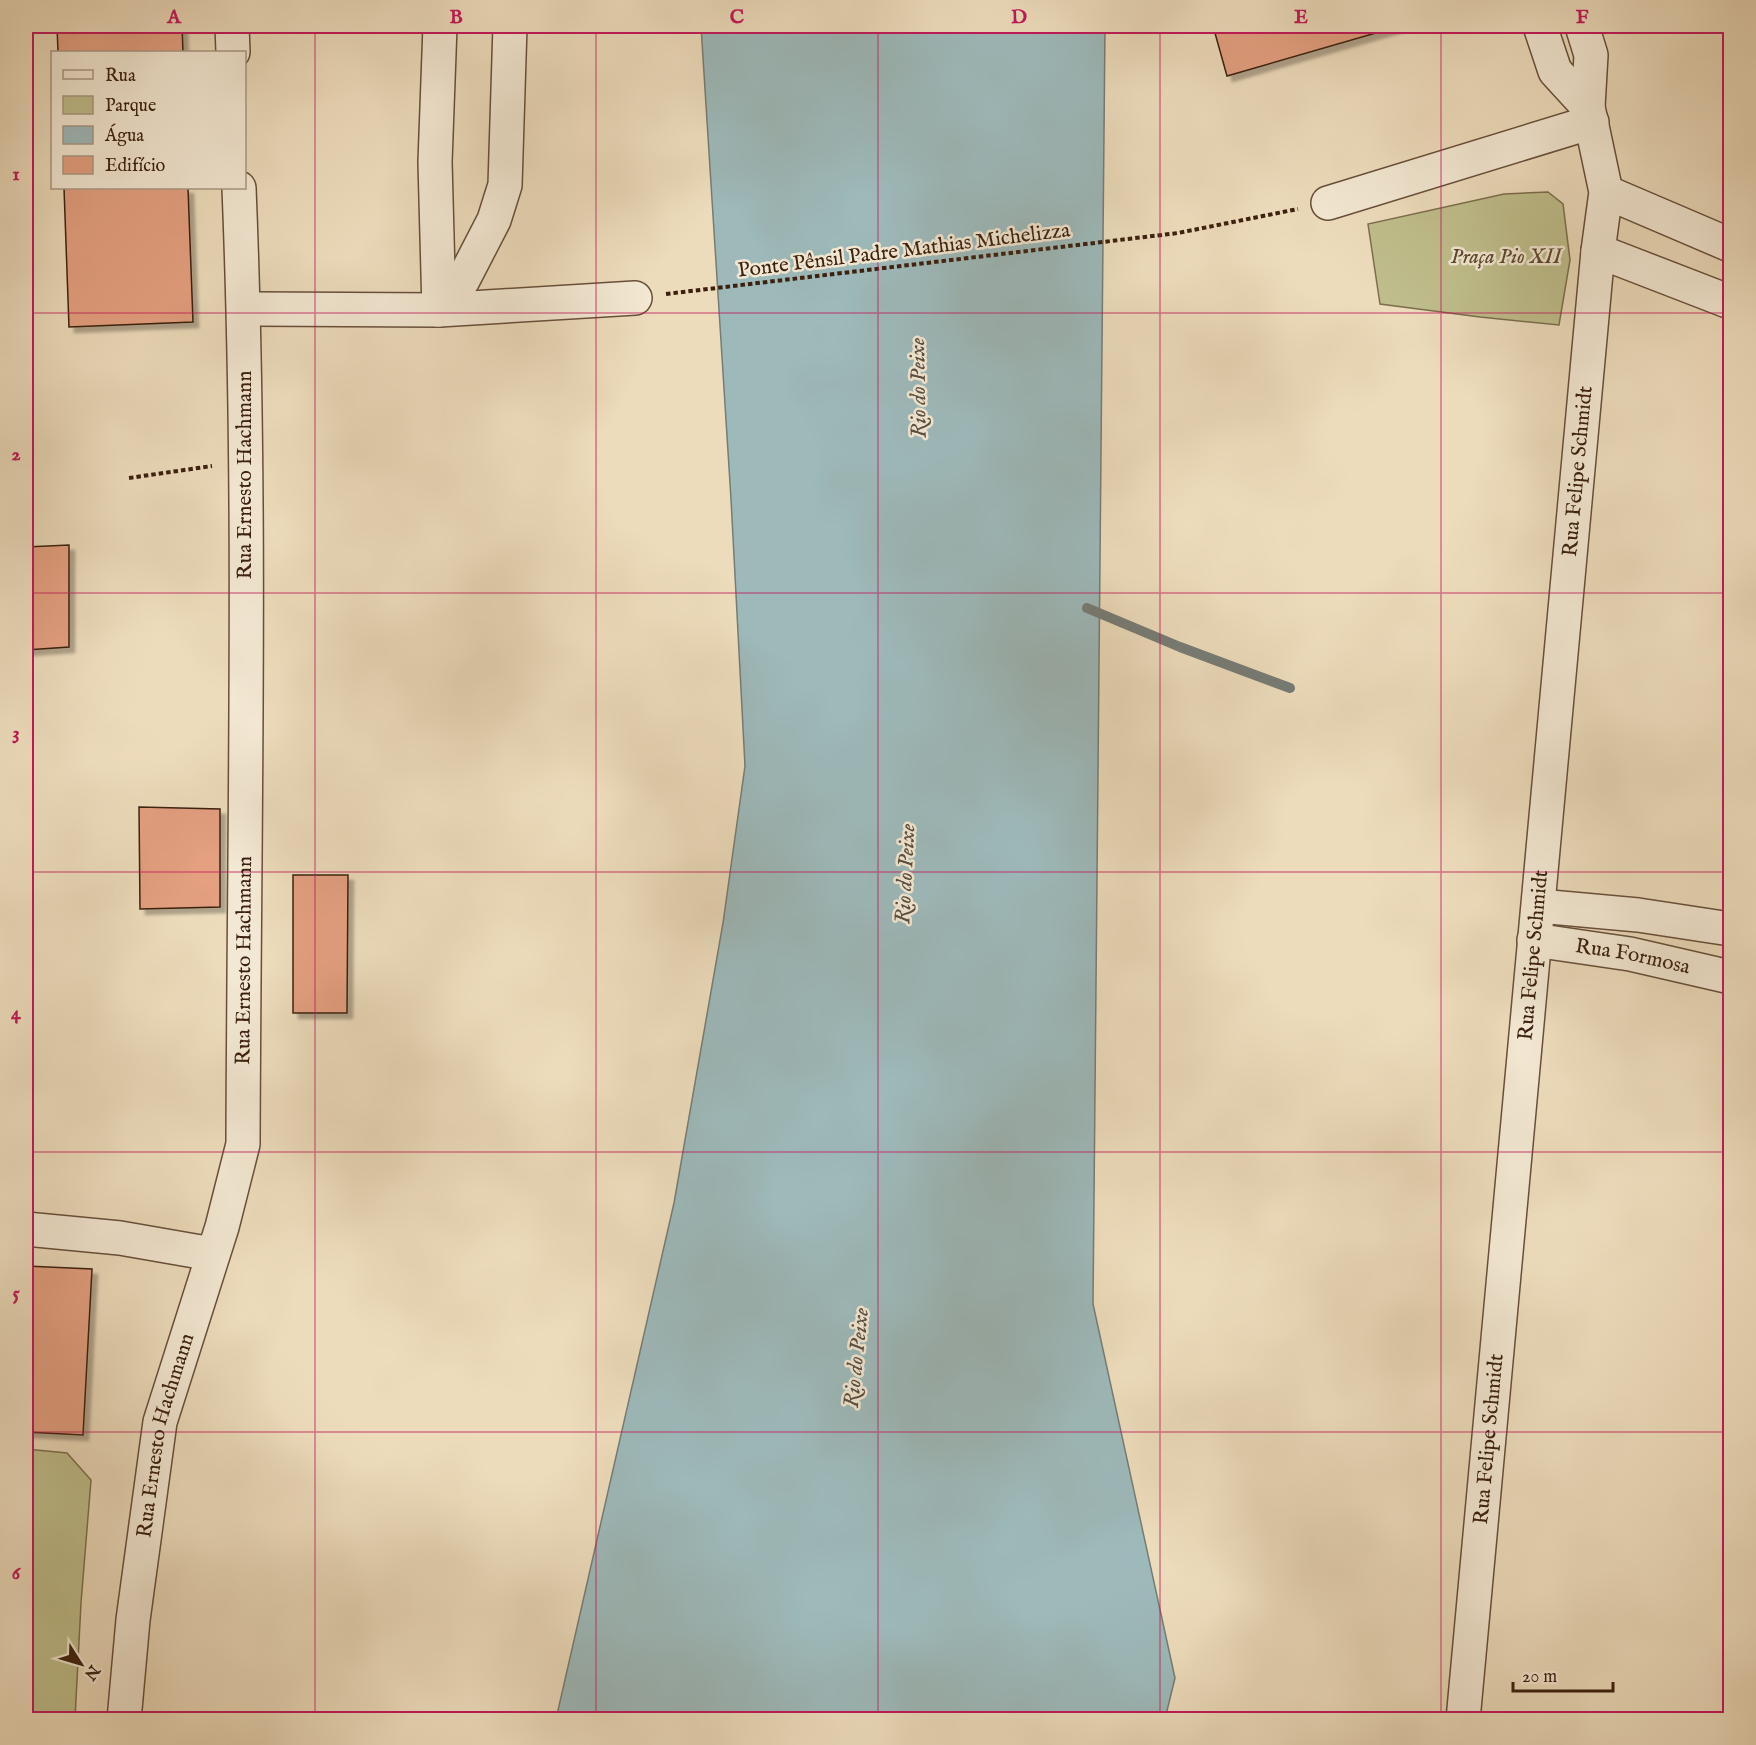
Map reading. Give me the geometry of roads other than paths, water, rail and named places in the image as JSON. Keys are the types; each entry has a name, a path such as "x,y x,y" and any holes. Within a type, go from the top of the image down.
{"street":[{"path":"232,26 233,51"},
{"path":"439,310 435,162 440,26"},
{"path":"439,310 463,280 494,220 505,185 510,26"},
{"path":"1328,203 1590,114 1555,71 1540,26"},
{"name":"Rua Felipe Schmidt","path":"1463,1719 1598,251 1606,192 1590,114 1591,55 1582,26"},
{"name":"Rua Ernesto Hachmann","path":"124,1719 133,1620 160,1422 222,1227 243,1144 246,462 244,309 239,189"},
{"path":"1606,192 1731,245"},
{"path":"1598,251 1731,302"},
{"path":"244,309 439,310 635,298"},
{"path":"1539,906 1638,915 1731,929"},
{"path":"1582,947 1587,910"},
{"name":"Rua Formosa","path":"1534,940 1630,954 1731,976"},
{"path":"26,1229 120,1238 212,1254"}],"water":[{"name":"Rio do Peixe","path":"701,26 1105,26 1093,1304 1175,1678 1165,1719 556,1719 674,1203 723,923 745,766 731,499"}],"waterway":[{"path":"1087,608 1180,647 1290,688"}],"park label":[{"name":"Praça Pio XII","path":"1506,257"}]}
